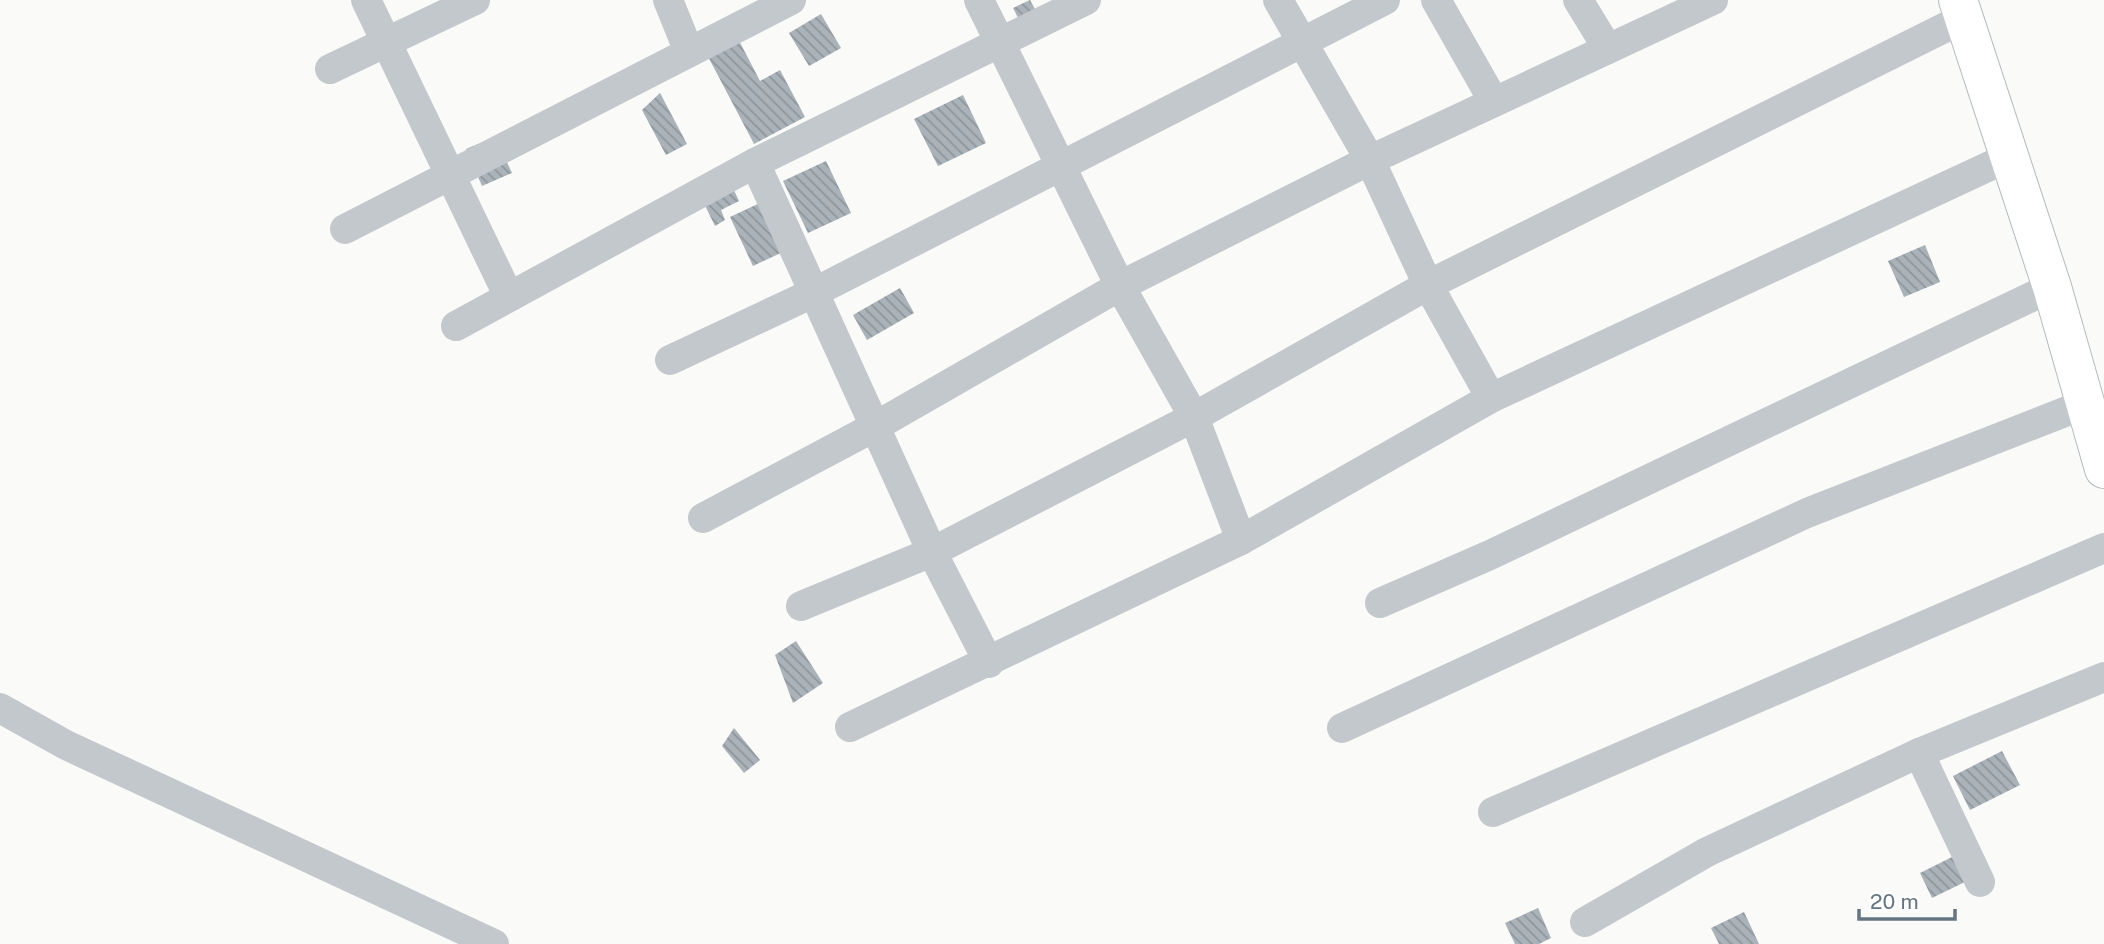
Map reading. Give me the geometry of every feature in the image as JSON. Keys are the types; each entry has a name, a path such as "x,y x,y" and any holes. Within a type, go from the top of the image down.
{"main road":[{"path":"1961,9 2052,287 2104,469"}],"street":[{"path":"366,0 509,297"},
{"path":"330,69 475,0"},
{"path":"668,0 689,52"},
{"path":"345,229 791,0"},
{"path":"979,0 1121,286 1194,417 1241,540"},
{"path":"456,326 755,163 1086,0"},
{"path":"1278,0 1370,160 1428,285 1490,398"},
{"path":"670,360 813,293 1302,40 1385,0"},
{"path":"1436,0 1494,102"},
{"path":"1578,0 1608,49"},
{"path":"703,518 876,426 1121,286 1370,160 1713,0"},
{"path":"801,606 932,552 1194,417 1428,285 1961,9"},
{"path":"850,727 989,663 1241,540 1490,398 2010,157"},
{"path":"755,163 932,552 989,663"},
{"path":"1380,603 1490,555 2052,287"},
{"path":"1342,728 1807,513 2085,404"},
{"path":"1493,811 2104,548"},
{"path":"1586,922 1707,852 1919,753 2104,677"},
{"path":"0,708 66,745 494,944"},
{"path":"1919,753 1980,881"}],"building":[{"path":"1030,0 1044,26 1027,35 1013,8"},
{"path":"821,14 841,48 809,66 789,33"},
{"path":"734,31 760,81 780,70 805,117 754,144 703,47"},
{"path":"660,93 687,144 666,155 642,110"},
{"path":"963,95 986,143 938,166 914,119"},
{"path":"478,144 488,167 506,160 512,173 482,186 466,149"},
{"path":"826,161 851,213 808,233 783,181"},
{"path":"726,173 739,201 721,210 725,220 715,226 696,187"},
{"path":"762,202 785,251 753,266 730,217"},
{"path":"1925,245 1940,282 1904,297 1888,261"},
{"path":"900,288 914,313 867,340 853,315"},
{"path":"796,641 823,683 793,703 775,655"},
{"path":"734,728 760,760 744,773 722,746"},
{"path":"2002,751 2020,785 1970,810 1953,776"},
{"path":"1958,854 1971,879 1932,898 1920,873"},
{"path":"1538,908 1551,938 1539,944 1515,944 1505,923"},
{"path":"1744,912 1759,944 1719,944 1711,928"}]}
